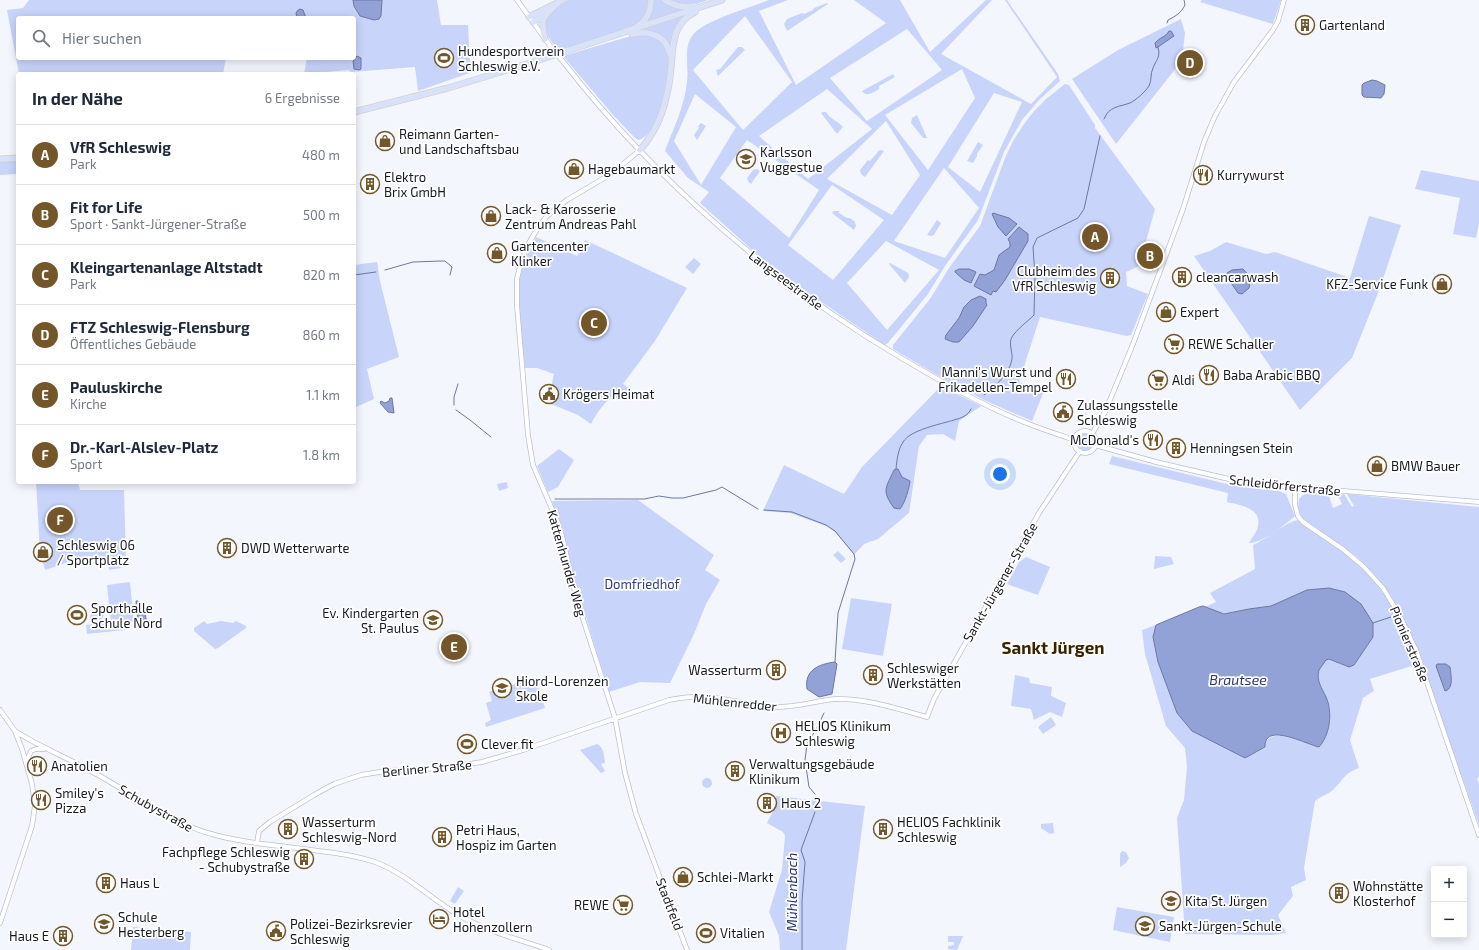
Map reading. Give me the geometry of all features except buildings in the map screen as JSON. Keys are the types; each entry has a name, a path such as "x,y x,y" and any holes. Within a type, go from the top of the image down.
{"main road":[{"path":"608,39 613,35 640,25 650,11 651,0"},
{"path":"665,0 679,6 690,7 713,0"},
{"path":"356,111 448,88 608,39 721,0"},
{"path":"640,150 653,132 663,110 670,82 674,35 686,17 715,5 721,0"},
{"path":"531,20 561,2"},
{"path":"531,20 546,14 561,2"},
{"path":"545,39 542,27 546,14"},
{"path":"608,39 641,32 655,35 661,38 667,46 671,59"},
{"path":"0,160 16,158"}],"street":[{"name":"Langseestraße","path":"517,0 551,47 586,91 640,150 744,248 846,324 940,381 978,401 1030,425 1075,440"},
{"path":"1092,434 1105,412 1133,344 1183,209 1204,142 1215,116 1234,82 1273,30 1278,21 1284,0"},
{"name":"Kattenhunder Weg","path":"640,150 611,174 567,200 548,215 539,226 523,256 517,279 517,306 529,445 533,465 558,523 576,597 615,718 628,785 636,814 652,857"},
{"path":"1082,432 1092,434 1095,439 1095,445 1089,452 1083,453 1076,446 1076,437 1082,432"},
{"name":"Schleidörferstraße","path":"1095,445 1218,477 1262,485 1370,492 1479,502"},
{"name":"Sankt-Jürgener-Straße","path":"928,717 934,699 1039,513 1080,451"},
{"name":"Pionierstraße","path":"1295,488 1295,505 1298,516 1303,522 1344,550 1364,566 1384,588 1400,616 1416,650 1479,835"},
{"name":"Mühlenredder","path":"615,718 669,700 702,696 778,707 803,705 836,699 853,700 887,706 928,717"},
{"path":"0,710 15,731 34,793 35,805 34,818 28,840 0,923"},
{"name":"Berliner Straße","path":"257,843 259,831 270,822 334,784 361,775 386,771 443,768 482,762 523,750 615,718"},
{"name":"Schubystraße","path":"15,731 30,741 90,770 179,823 215,836 345,854 376,862 388,868 466,919 496,932 549,950"},
{"path":"28,771 28,758 32,751 36,749 49,750"},
{"name":"Stadtfeld","path":"652,857 687,950"}],"green space":[{"path":"29,0 353,0 354,6 381,16 382,0 437,0 441,25 468,25 470,62 481,69 418,91 415,67 352,72 348,70 304,72 307,60 356,60 356,16 304,16 296,13 297,16 16,16 16,58 7,10 23,8"},
{"path":"568,0 650,0 646,13 637,24 560,52 546,33 544,19 559,5"},
{"path":"653,0 663,0 688,9 641,25"},
{"path":"669,0 708,0 688,4"},
{"path":"769,0 788,0 759,11 796,85 886,23 854,0 900,0 930,52 986,0 992,0 941,54 1031,104 1057,77 1005,0 1007,0 1058,74 1060,81 1039,100 1022,120 1004,152 978,220 945,266 928,294 885,345 799,287 760,257 700,203 709,192 688,178 665,151 684,99 687,76 687,52 689,41 692,36 697,30 705,25","holes":["745,16 792,82 743,130 693,70","907,29 942,70 867,121 830,78","962,69 975,98 928,170 885,115","827,89 872,129 808,179 759,136","994,93 1022,102 980,192 948,167","695,94 736,127 701,185 674,141","886,121 920,175 892,215 827,179","747,140 819,190 789,238 720,178","944,168 979,208 945,258 894,241","832,185 884,220 833,280 788,245","886,241 939,270 887,330 847,283"]},
{"path":"1202,0 1281,0 1273,24 1200,2"},
{"path":"827,3 828,4 787,31 784,24 787,19 802,13 804,14"},
{"path":"689,13 685,16 671,50 659,35 652,31 641,29"},
{"path":"1181,19 1185,33 1183,51 1173,72 1116,144 1072,79 1118,50","holes":["1169,32 1172,38 1158,47 1161,38"]},
{"path":"641,33 657,38 663,43 668,55 669,68 665,92 657,118 645,136 638,140 614,116 563,56"},
{"path":"738,47 742,47 745,50 718,76 716,70 720,69"},
{"path":"16,60 226,60 223,72 19,72"},
{"path":"893,74 895,77 879,86 879,89 872,93 866,94 862,91"},
{"path":"1065,84 1069,85 1095,125 1095,128 1155,209 1139,266 1126,272 1127,286 1148,294 1131,335 1127,336 1040,317 1019,382 1044,391 1032,421 984,400 942,378 893,349 893,345 930,299 949,268 980,226 1005,158 1013,141 1024,124 1047,98"},
{"path":"826,112 843,127 837,134 821,113"},
{"path":"917,115 927,138 923,138 911,123 912,118"},
{"path":"701,123 706,126 697,140 694,135"},
{"path":"978,142 983,145 973,163 967,161"},
{"path":"878,151 884,151 865,177 861,174 860,170 868,160 870,161"},
{"path":"16,161 16,174 0,175 0,162"},
{"path":"757,169 760,171 751,184 747,178 753,170"},
{"path":"1421,170 1479,181 1479,224 1476,238 1453,234 1460,198 1415,189"},
{"path":"834,211 839,211 839,213 855,222 856,226 854,230 832,213"},
{"path":"1369,216 1401,225 1380,288 1352,358 1300,410 1194,256 1210,251 1226,242 1266,254 1275,252 1350,278"},
{"path":"937,220 941,223 934,235 927,235"},
{"path":"536,237 577,256 585,240 687,288 655,341 623,384 637,394 635,400 610,399 620,388 608,400 591,424 578,415 551,404 556,390 551,387 554,374 537,368 525,368 519,308 519,284 527,255"},
{"path":"694,258 701,264 693,274 685,267"},
{"path":"377,262 380,281 399,357 367,369 374,399 356,407 356,265"},
{"path":"890,263 908,273 909,277 905,283 889,264"},
{"path":"941,386 981,406 959,421 955,441 943,434 927,435 919,446 909,513 878,539 864,544 854,555 835,532 826,526 790,513 763,511 784,465 844,494 862,467","holes":["898,469 909,489 903,505 891,477 894,470"]},
{"path":"1085,433 1091,436 1094,442 1091,448 1085,451 1079,448 1076,442 1079,436"},
{"path":"559,449 574,460 558,487 548,492 537,466"},
{"path":"1112,456 1227,484 1279,491 1286,494 1295,516 1266,537 1249,543 1256,533 1258,526 1257,515 1249,508 1227,502 1228,493 1109,464"},
{"path":"507,482 508,488 499,491 497,484"},
{"path":"36,484 78,484 80,490 124,490 126,560 86,556 45,570 40,552"},
{"path":"1309,493 1328,493 1333,508 1342,504 1338,496 1344,494 1352,507 1354,506 1347,494 1479,507 1479,777 1477,779 1479,783 1479,825 1416,646 1403,616 1390,594 1374,574 1356,556 1309,524 1302,517 1298,510 1299,499 1303,495"},
{"name":"Domfriedhof","path":"638,500 714,555 705,570 720,580 706,604 694,634 670,683 640,682 609,692 571,569 562,527 552,501"},
{"path":"1297,520 1335,546 1367,574 1378,587 1397,615 1418,664 1370,679 1374,691 1363,698 1350,740 1359,768 1347,774 1332,791 1315,801 1304,868 1306,880 1291,887 1293,896 1278,915 1286,933 1273,935 1185,934 1177,818 1184,800 1187,767 1185,748 1166,726 1145,654 1142,630 1156,625 1153,637 1158,662 1177,713 1192,731 1245,758 1265,748 1267,741 1271,737 1286,736 1315,746 1324,741 1330,710 1320,686 1318,675 1319,670 1326,659 1348,667 1354,665 1373,637 1373,623 1307,590 1271,606 1224,614 1205,607 1216,602 1210,593 1255,569 1253,545 1285,525"},
{"path":"838,551 846,559 841,563 833,555"},
{"path":"1155,556 1171,557 1174,564 1154,569"},
{"path":"1026,557 1050,567 1038,595 1007,584 1019,562"},
{"path":"119,562 121,568 109,570 108,564"},
{"path":"130,582 134,621 111,624 107,585"},
{"path":"851,598 892,604 883,656 842,649"},
{"path":"104,612 102,620 98,622 91,622 91,613"},
{"path":"204,621 207,624 221,621 233,623 236,621 246,626 246,628 215,649 194,631 194,628"},
{"path":"106,623 106,626 103,626 104,629 125,627 125,630 87,634 86,625"},
{"path":"1015,675 1029,678 1030,683 1052,687 1051,696 1066,703 1062,717 1050,712 1034,720 1031,709 1011,706"},
{"path":"535,678 545,708 486,727 485,723 491,720 486,703 492,701 489,692"},
{"path":"1051,717 1056,725 1043,734 1038,727"},
{"path":"597,744 602,749 605,763 601,764 605,771 601,773 580,750"},
{"path":"705,778 709,778 711,779 711,787 705,788 702,785 702,781"},
{"path":"776,796 865,806 846,950 780,950 779,936 769,912 782,870 785,836 783,832 767,823 774,809"},
{"path":"1053,823 1054,833 1050,834 1041,828 1041,824"},
{"path":"1122,851 1126,852 1129,858 1126,863 1120,867 1120,854"},
{"path":"458,887 464,891 455,904 450,901"},
{"path":"1117,907 1174,917 1170,942 1113,930"},
{"path":"133,927 191,932 190,950 131,950"},
{"path":"948,936 963,936 957,950 948,949 948,946 954,945 954,942 948,942"}],"water":[{"path":"353,0 382,0 381,16 379,19 374,20 360,16 354,6"},
{"path":"298,10 303,10 305,16 297,16 296,13"},
{"path":"1171,31 1174,36 1156,48 1155,43"},
{"path":"357,56 361,58 361,69 359,70 354,69 353,61 356,60"},
{"path":"1372,80 1385,85 1384,94 1381,98 1364,97 1362,95 1362,85"},
{"path":"993,213 1009,218 1017,224 1006,236 998,227 992,214"},
{"path":"1019,227 1028,234 1028,241 1005,280 996,292 993,291 991,295 974,286 980,274 985,275 994,270 999,255 1010,247 1008,239"},
{"path":"959,269 969,269 976,272 971,283 964,280 955,272"},
{"path":"1243,269 1249,276 1250,282 1249,288 1242,294 1238,293 1227,277 1227,273 1232,270"},
{"path":"980,296 986,299 987,305 973,326 959,342 953,342 945,339 946,335 959,318 964,307 971,300"},
{"path":"390,398 392,398 394,413 388,412 380,403 381,401 385,403 389,401"},
{"path":"898,469 902,477 910,481 904,503 900,509 894,508 886,493 887,485 894,470"},
{"name":"Brautsee","path":"1329,588 1345,592 1361,604 1373,623 1373,637 1354,665 1349,667 1329,659 1326,660 1319,670 1318,678 1328,703 1330,716 1326,736 1319,747 1288,736 1271,736 1267,739 1265,747 1245,758 1192,731 1177,713 1158,662 1153,637 1156,625 1203,606 1224,614 1271,606 1307,590"},
{"path":"136,601 138,601 144,610 147,622 138,622"},
{"path":"835,662 837,664 832,694 819,697 807,689 808,677 814,669 823,664"},
{"path":"1437,664 1446,664 1450,667 1451,685 1448,690 1445,691 1436,666"}],"waterway":[{"name":"Mühlenbach","path":"1167,23 1168,20 1176,16 1182,10 1185,5 1184,0"},
{"name":"Mühlenbach","path":"1104,119 1112,109 1132,102 1149,86 1152,70 1159,56 1158,47"},
{"name":"Mühlenbach","path":"984,395 997,384 1011,364 1012,356 1010,342 1012,337 1019,328 1034,315 1035,276 1033,247 1037,238 1078,218 1084,209 1100,136"},
{"path":"385,270 413,262 445,261 452,267 450,275"},
{"path":"356,275 376,272"},
{"path":"454,405 454,397 458,384"},
{"name":"Mühlenbach","path":"896,469 900,448 907,438 912,434 926,428 962,417 971,409"},
{"path":"456,410 491,437"},
{"path":"555,499 644,499 659,496 683,498 716,490 722,487 758,509"},
{"path":"764,510 792,512 826,525 835,531 854,554 855,559 838,613 835,662"},
{"path":"1373,623 1391,617"},
{"name":"Mühlenbach","path":"815,794 809,787 805,760 807,744 824,713"},
{"name":"Mühlenbach","path":"802,950 802,901 805,862 801,850 815,812"}],"place":[{"name":"Gartenland","path":"1305,25"},
{"name":"Hundesportverein Schleswig e.V.","path":"444,58"},
{"name":"FTZ Schleswig-Flensburg","path":"1190,63"},
{"name":"Reimann Garten- und Landschaftsbau","path":"385,141"},
{"name":"Karlsson Vuggestue","path":"746,159"},
{"name":"Hagebaumarkt","path":"574,169"},
{"name":"Kurrywurst","path":"1203,175"},
{"name":"Elektro Brix GmbH","path":"370,184"},
{"name":"Lack- & Karosserie Zentrum Andreas Pahl","path":"491,216"},
{"name":"VfR Schleswig","path":"1095,237"},
{"name":"Gartencenter Klinker","path":"497,253"},
{"name":"Fit for Life","path":"1150,256"},
{"name":"cleancarwash","path":"1182,277"},
{"name":"Clubheim des VfR Schleswig","path":"1110,278"},
{"name":"KFZ-Service Funk","path":"1442,284"},
{"name":"Expert","path":"1166,312"},
{"name":"Kleingartenanlage Altstadt","path":"594,323"},
{"name":"REWE Schaller","path":"1174,344"},
{"name":"Baba Arabic BBQ","path":"1209,375"},
{"name":"Manni's Wurst und Frikadellen-Tempel","path":"1066,379"},
{"name":"Aldi","path":"1158,380"},
{"name":"Krögers Heimat","path":"549,394"},
{"name":"Zulassungsstelle Schleswig","path":"1063,412"},
{"name":"McDonald's","path":"1153,440"},
{"name":"Henningsen Stein","path":"1176,448"},
{"name":"BMW Bauer","path":"1377,466"},
{"name":"Dr.-Karl-Alslev-Platz","path":"60,520"},
{"name":"DWD Wetterwarte","path":"227,548"},
{"name":"Schleswig 06 / Sportplatz","path":"43,552"},
{"name":"Sporthalle Schule Nord","path":"77,615"},
{"name":"Ev. Kindergarten St. Paulus","path":"433,620"},
{"name":"Pauluskirche","path":"454,647"},
{"name":"Wasserturm","path":"776,670"},
{"name":"Schleswiger Werkstätten","path":"873,675"},
{"name":"Hiord-Lorenzen Skole","path":"502,688"},
{"name":"HELIOS Klinikum Schleswig","path":"781,733"},
{"name":"Clever fit","path":"467,744"},
{"name":"Anatolien","path":"37,766"},
{"name":"Verwaltungsgebäude Klinikum","path":"735,771"},
{"name":"Smiley's Pizza","path":"41,800"},
{"name":"Haus 2","path":"767,803"},
{"name":"Wasserturm Schleswig-Nord","path":"288,829"},
{"name":"HELIOS Fachklinik Schleswig","path":"883,829"},
{"name":"Petri Haus, Hospiz im Garten","path":"442,837"},
{"name":"Fachpflege Schleswig - Schubystraße","path":"304,859"},
{"name":"Schlei-Markt","path":"683,877"},
{"name":"Haus L","path":"106,883"},
{"name":"Wohnstätte Klosterhof","path":"1339,893"},
{"name":"Kita St. Jürgen","path":"1171,901"},
{"name":"REWE","path":"623,905"},
{"name":"Hotel Hohenzollern","path":"439,919"},
{"name":"Schule Hesterberg","path":"104,924"},
{"name":"Sankt-Jürgen-Schule","path":"1145,926"},
{"name":"Polizei-Bezirksrevier Schleswig","path":"276,931"},
{"name":"Vitalien","path":"706,933"},
{"name":"Haus E","path":"63,936"}],"district":[{"name":"Sankt Jürgen","path":"1053,648"}]}
